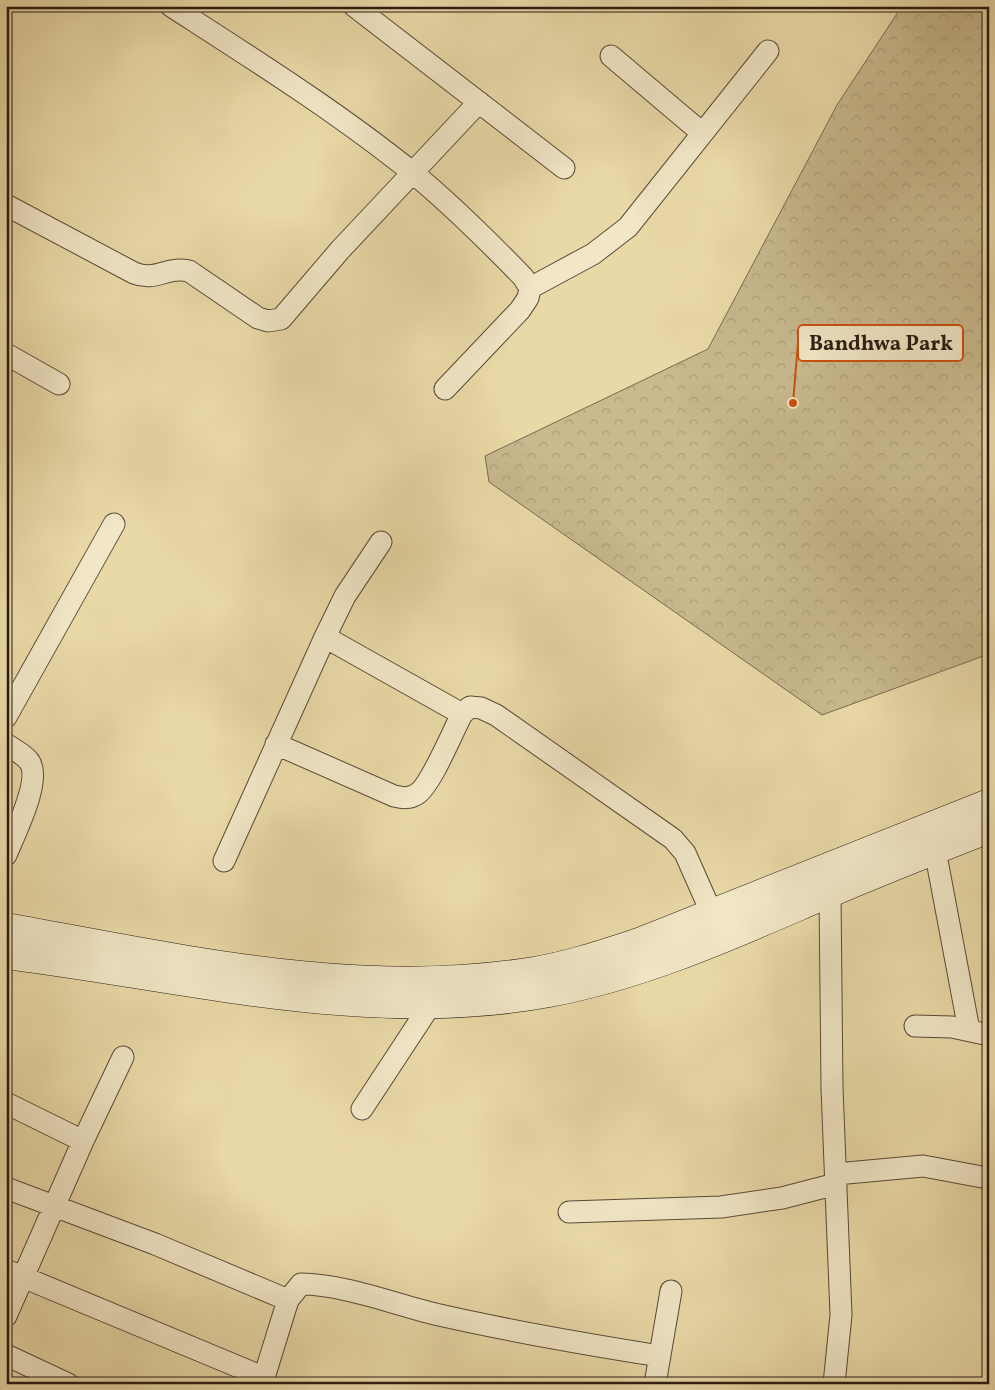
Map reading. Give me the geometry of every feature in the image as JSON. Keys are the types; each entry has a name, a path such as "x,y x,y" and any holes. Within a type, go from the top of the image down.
{"street":[{"path":"171,6 285,78 412,172 470,223 523,277 530,288 528,298 520,310 445,389"},
{"path":"354,6 564,168"},
{"path":"530,288 593,254 628,227 768,50"},
{"path":"611,56 702,133"},
{"path":"6,205 139,275 155,277 168,270 178,268 189,270 258,318 268,321 281,319 291,310 340,250 479,102"},
{"path":"6,354 59,384"},
{"path":"6,717 114,524"},
{"path":"224,861 325,637 361,570 381,542"},
{"path":"325,637 462,714"},
{"path":"276,744 394,796 407,798 417,794 426,784 462,714 470,707 481,708 496,715 673,838 685,853 712,914"},
{"path":"6,744 29,760 34,771 33,785 6,855"},
{"path":"6,926 255,970 387,982 483,978 535,971 583,960 639,942 989,803"},
{"path":"6,955 294,997 431,1004 520,997 580,986 667,960 751,928 989,829"},
{"path":"915,1026 979,1032 935,850"},
{"path":"825,867 830,894 832,1088 841,1314 834,1384"},
{"path":"362,1109 431,1004"},
{"path":"6,1316 15,1274 54,1206 82,1140 123,1057"},
{"path":"6,1103 82,1140"},
{"path":"569,1212 721,1206 782,1198 836,1179 923,1166 982,1177"},
{"path":"6,1188 155,1244 288,1300"},
{"path":"15,1274 262,1381 288,1300 301,1284 315,1284 464,1321 538,1336 660,1356"},
{"path":"655,1384 671,1291"},
{"path":"6,1355 68,1384"}],"green space":[{"path":"902,6 989,6 989,654 822,715 489,482 485,456 708,349 837,105"}],"place":[{"name":"Bandhwa Park","path":"793,403"}]}
